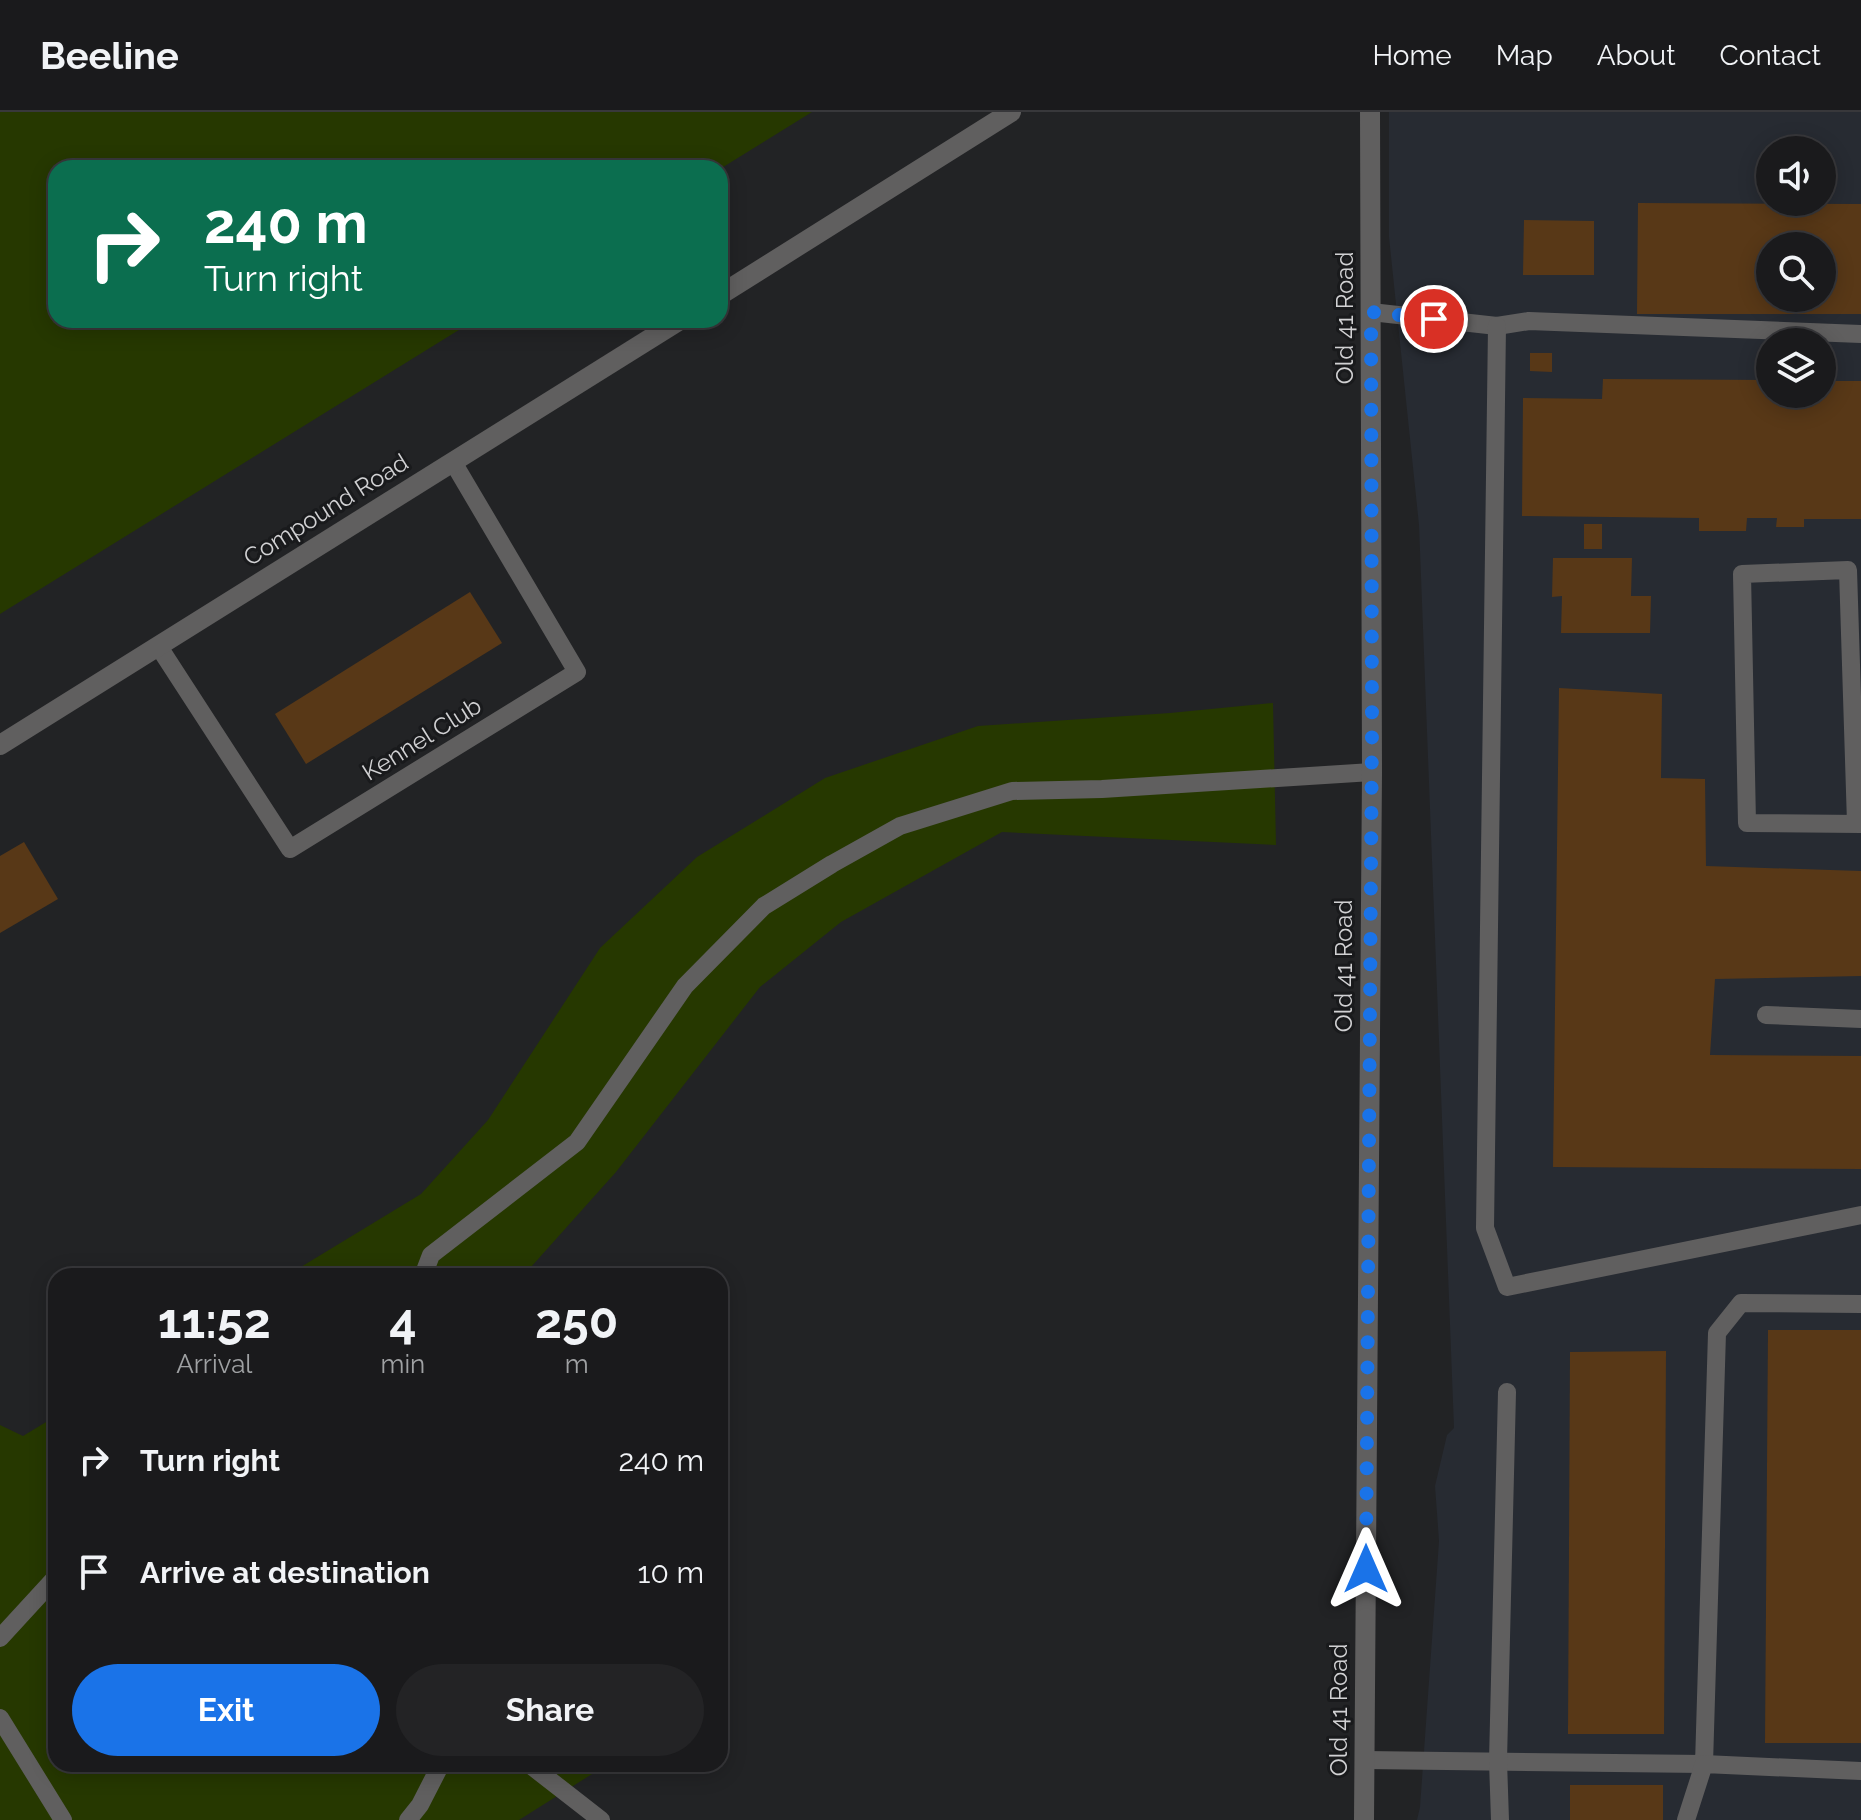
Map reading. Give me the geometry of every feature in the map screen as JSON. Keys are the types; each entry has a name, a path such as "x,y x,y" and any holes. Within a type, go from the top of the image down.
{"street":[{"path":"728,290 1011,112"},
{"name":"Old 41 Road","path":"1364,1820 1372,772 1370,112"},
{"name":"Compound Road","path":"0,745 357,519 667,328"}],"lane":[{"path":"1371,312 1497,326 1529,321 1861,334"},
{"path":"1497,326 1485,1228 1507,1287 1861,1215"},
{"name":"Kennel Club","path":"159,647 290,849 577,672 453,462"},
{"path":"1848,570 1858,824 1747,823 1742,574 1848,570"},
{"path":"426,1268 431,1255 577,1142 685,986 764,906 900,826 1012,791 1102,789 1372,772"},
{"path":"1766,1015 1861,1019"},
{"path":"1686,1820 1704,1764 1717,1333 1741,1303 1861,1304"},
{"path":"1500,1820 1498,1761 1507,1392"},
{"path":"0,1638 48,1586"},
{"path":"0,1718 63,1820"},
{"path":"1365,1760 1704,1764 1861,1771"},
{"path":"408,1820 420,1805 437,1772"},
{"path":"539,1772 601,1820"}],"shaded area":[{"path":"1389,112 1861,112 1861,1820 1417,1820 1439,1541 1435,1486 1447,1435 1454,1428 1419,525 1389,237"}],"green space":[{"path":"0,112 812,112 728,164 728,160 48,160 48,328 462,328 0,614"},
{"path":"1273,703 1276,845 1002,832 841,922 760,987 616,1172 530,1268 299,1268 421,1194 488,1120 600,948 697,857 825,778 978,726"},
{"path":"48,1421 48,1772 595,1772 519,1820 0,1820 0,1425 23,1436"}],"building":[{"path":"1638,203 1756,204 1756,216 1836,216 1836,204 1861,204 1861,314 1637,314"},
{"path":"1524,220 1594,221 1594,275 1523,275"},
{"path":"1530,353 1552,353 1552,372 1530,371"},
{"path":"1603,379 1756,380 1756,408 1836,408 1836,381 1861,381 1861,519 1804,519 1804,527 1776,527 1777,518 1747,518 1746,531 1699,531 1699,518 1522,516 1523,398 1602,399"},
{"path":"1584,524 1602,524 1602,549 1584,549"},
{"path":"1553,558 1632,558 1631,596 1651,596 1650,633 1561,633 1562,596 1552,597"},
{"path":"470,592 502,643 306,764 275,714"},
{"path":"1559,688 1662,694 1661,778 1705,779 1706,866 1861,871 1861,976 1715,979 1710,1055 1861,1056 1861,1169 1553,1167"},
{"path":"24,842 58,899 0,933 0,856"},
{"path":"1768,1330 1861,1330 1861,1743 1765,1743"},
{"path":"1666,1351 1664,1734 1568,1734 1570,1352"},
{"path":"1570,1785 1663,1785 1663,1820 1570,1820"}],"route":[{"path":"1366,1569 1372,728 1371,312 1434,319"}]}
